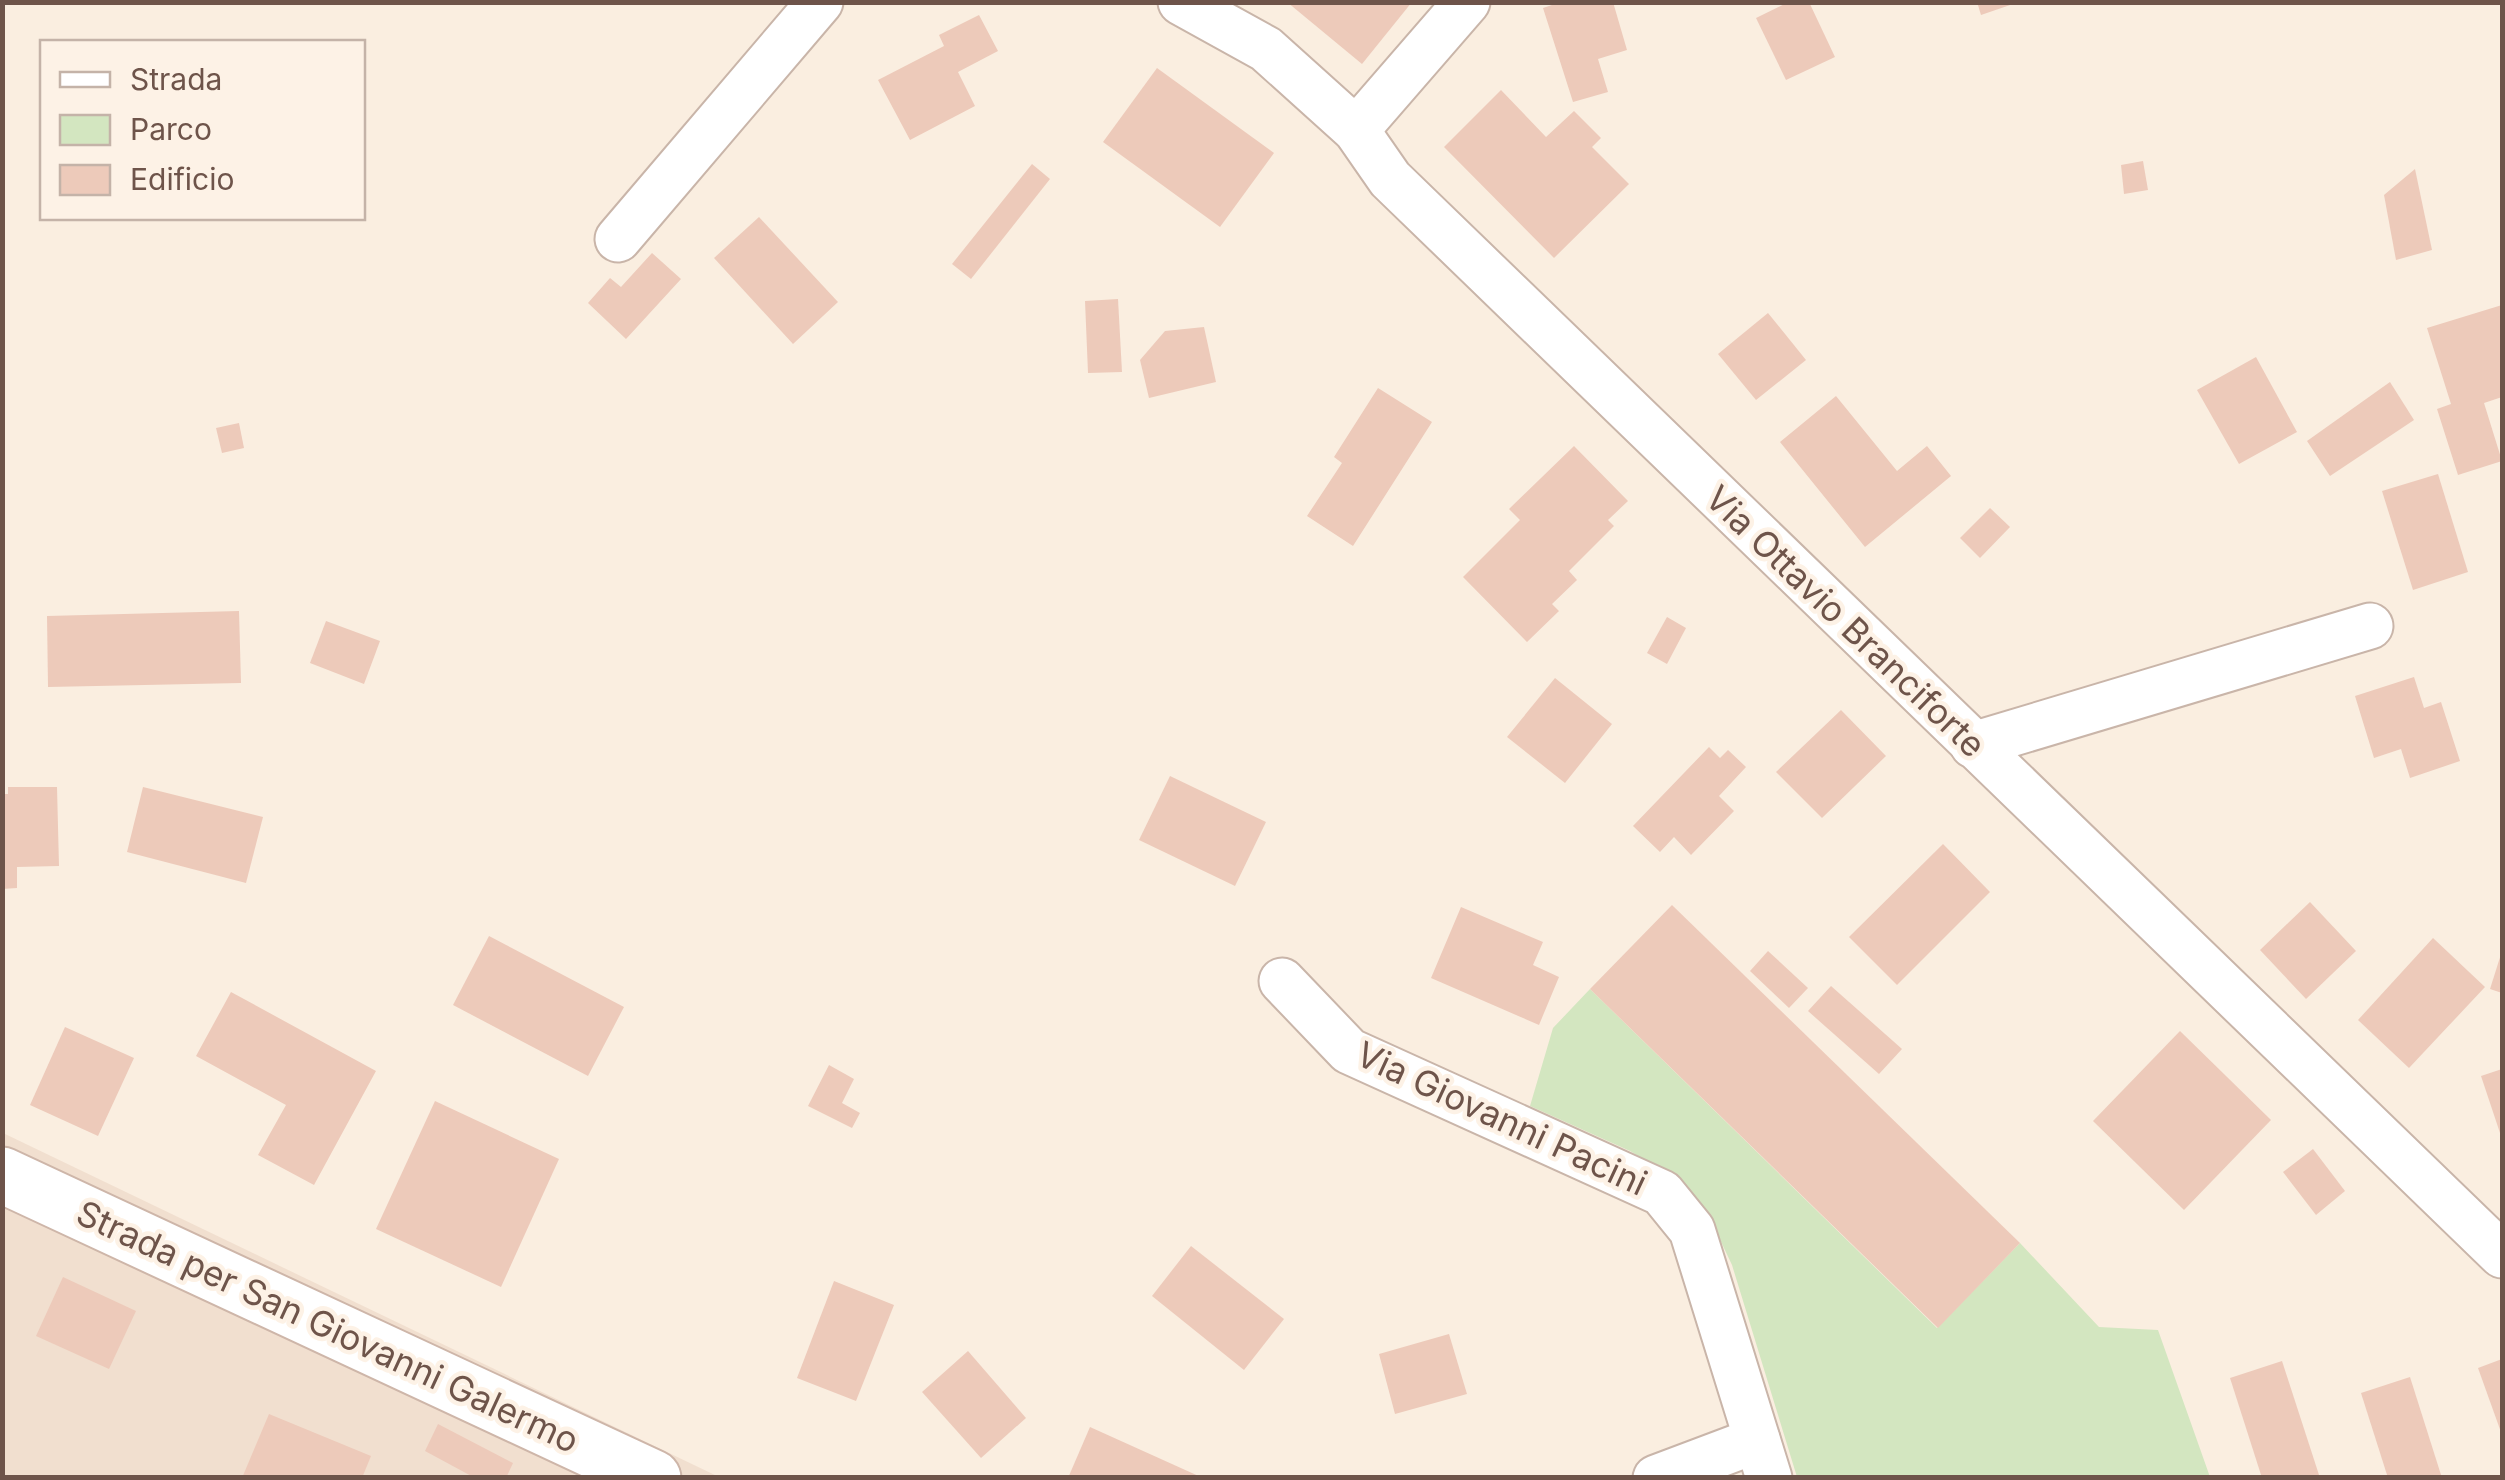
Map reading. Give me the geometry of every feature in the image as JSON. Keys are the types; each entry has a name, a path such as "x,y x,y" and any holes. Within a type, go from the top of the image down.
{"main road":[{"name":"Strada per San Giovanni Galermo","path":"2,1175 653,1478"}],"street":[{"path":"618,239 820,2"},
{"name":"Via Ottavio Branciforte","path":"1181,2 1266,49 1356,130 1390,180 2502,1255"},
{"path":"1356,130 1468,2"},
{"path":"1973,744 2370,626"},
{"name":"Via Giovanni Pacini","path":"1282,980 1349,1050 1662,1193 1692,1230 1763,1459"},
{"path":"1656,1478 1763,1459"}],"shaded area":[{"path":"3,1133 719,1477 3,1477"}],"green space":[{"path":"1590,989 1937,1328 2020,1243 2099,1327 2158,1330 2210,1477 1797,1477 1732,1265 1707,1212 1676,1178 1630,1151 1530,1106 1553,1028"}],"building":[{"path":"1287,2 1412,2 1362,64"},
{"path":"1561,2 1613,2 1627,50 1598,59 1608,92 1573,102 1543,8"},
{"path":"1789,2 1809,2 1835,57 1786,80 1756,18"},
{"path":"1977,2 2016,2 2016,3 1981,15"},
{"path":"979,15 998,51 958,72 975,106 910,140 878,80 944,46 939,35"},
{"path":"1157,68 1274,153 1220,227 1103,142"},
{"path":"1501,90 1546,137 1574,111 1601,138 1592,147 1629,184 1554,258 1444,147"},
{"path":"2143,161 2148,190 2124,194 2121,165"},
{"path":"1032,164 1050,179 971,279 952,264"},
{"path":"2415,169 2432,250 2396,260 2384,195"},
{"path":"759,217 838,302 793,344 714,258"},
{"path":"652,253 681,279 626,339 588,303 610,278 621,287"},
{"path":"1118,299 1122,372 1088,373 1085,301"},
{"path":"2502,305 2502,397 2484,403 2502,461 2458,475 2437,409 2451,404 2427,328"},
{"path":"1768,313 1806,360 1756,400 1718,354"},
{"path":"1204,327 1216,382 1149,398 1140,360 1165,331"},
{"path":"2256,357 2297,432 2239,464 2197,390"},
{"path":"2390,382 2414,420 2330,476 2307,441"},
{"path":"1378,388 1432,422 1353,546 1307,516 1342,463 1334,457"},
{"path":"1836,396 1897,471 1927,446 1951,476 1865,547 1780,442"},
{"path":"239,423 244,448 222,453 216,428"},
{"path":"1574,446 1628,501 1608,520 1614,526 1569,571 1577,580 1552,604 1559,611 1527,642 1463,577 1520,520 1509,509"},
{"path":"2438,474 2468,572 2413,590 2382,491"},
{"path":"1990,508 2010,527 1980,558 1960,538"},
{"path":"239,611 241,683 48,687 47,616"},
{"path":"1667,617 1686,628 1667,664 1647,653"},
{"path":"326,621 380,641 364,684 310,663"},
{"path":"2414,677 2424,708 2441,702 2460,761 2410,778 2401,749 2374,758 2355,696"},
{"path":"1555,678 1612,724 1565,783 1507,737"},
{"path":"1841,710 1886,756 1822,818 1776,772"},
{"path":"1709,747 1720,758 1728,750 1746,767 1719,796 1734,811 1691,855 1674,837 1660,852 1633,826"},
{"path":"1170,776 1266,822 1235,886 1139,840"},
{"path":"8,787 57,787 59,866 17,867 17,888 2,889 2,794 8,794"},
{"path":"143,787 263,817 246,883 127,852"},
{"path":"1943,844 1990,892 1897,985 1849,937"},
{"path":"2310,902 2356,951 2306,999 2260,950"},
{"path":"1672,905 2020,1243 1938,1328 1590,989"},
{"path":"1461,907 1543,942 1533,965 1559,977 1539,1025 1431,978"},
{"path":"489,936 624,1007 588,1076 453,1005"},
{"path":"2433,938 2485,987 2409,1068 2358,1020"},
{"path":"1768,951 1808,988 1789,1008 1750,971"},
{"path":"2502,951 2502,993 2490,989"},
{"path":"1831,986 1902,1049 1879,1074 1808,1011"},
{"path":"231,992 376,1071 314,1185 258,1155 286,1105 196,1056"},
{"path":"65,1027 134,1058 98,1136 30,1105"},
{"path":"2180,1031 2271,1120 2184,1210 2093,1121"},
{"path":"829,1065 854,1079 842,1103 860,1113 852,1128 808,1106"},
{"path":"2502,1069 2502,1139 2481,1076"},
{"path":"435,1101 559,1159 501,1287 376,1229"},
{"path":"2313,1149 2345,1191 2316,1215 2283,1172"},
{"path":"1191,1246 1284,1319 1244,1370 1152,1296"},
{"path":"63,1277 136,1311 109,1369 36,1336"},
{"path":"834,1281 894,1305 856,1401 797,1378"},
{"path":"1449,1334 1467,1394 1395,1414 1379,1354"},
{"path":"968,1351 1026,1418 981,1458 922,1392"},
{"path":"2502,1359 2502,1435 2478,1368"},
{"path":"2282,1361 2320,1478 2262,1478 2230,1378"},
{"path":"2410,1377 2442,1478 2388,1478 2361,1393"},
{"path":"269,1414 371,1456 362,1478 242,1478"},
{"path":"438,1424 513,1463 506,1478 475,1478 425,1451"},
{"path":"1090,1427 1203,1478 1068,1478"}]}
